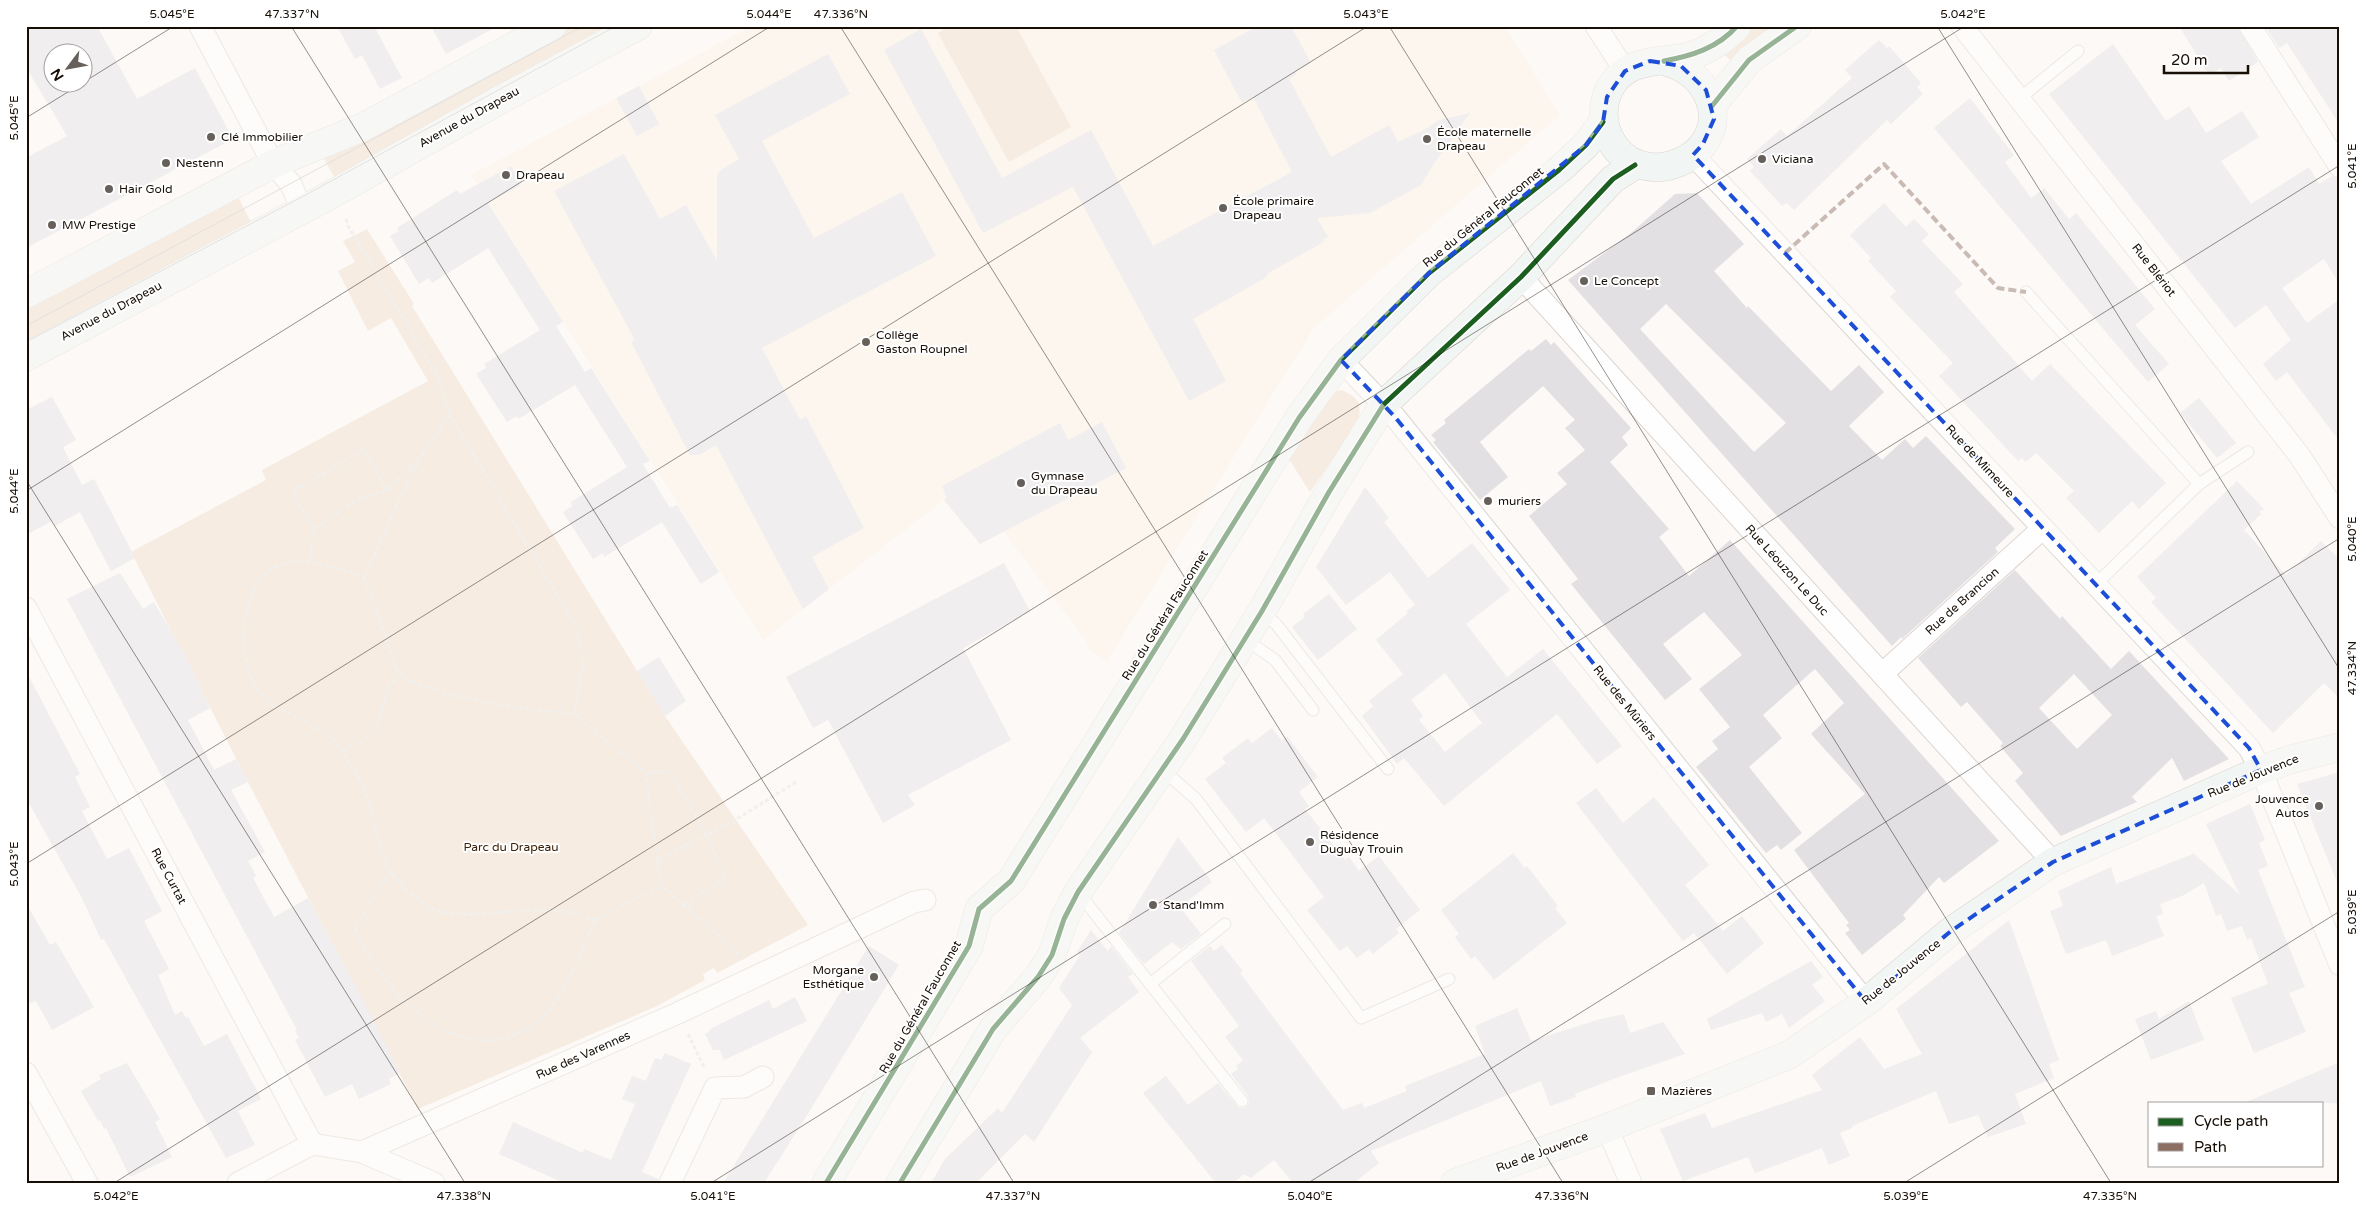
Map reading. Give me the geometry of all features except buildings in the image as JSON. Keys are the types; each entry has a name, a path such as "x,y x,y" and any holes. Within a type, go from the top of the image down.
{"main road":[{"path":"26,294 273,164 362,127 552,26"},
{"name":"Avenue du Drapeau","path":"26,357 334,193 498,100 638,26"},
{"path":"1664,61 1681,66 1696,76 1706,90 1712,106 1714,119 1710,132 1693,156 1670,165 1652,167 1635,165 1616,149 1604,122 1603,108 1613,83 1625,71 1639,64 1693,55 1732,32 1737,26"},
{"path":"1712,106 1749,60 1797,26"},
{"name":"Rue du Général Fauconnet","path":"826,1183 969,946 979,909 1011,881 1299,418 1340,360 1429,272 1559,170 1586,144 1604,122"},
{"path":"900,1183 993,1029 1038,977 1052,955 1064,919 1078,892 1163,770 1262,611 1329,492 1384,404 1521,277 1613,178 1635,165"},
{"name":"Rue de Jouvence","path":"1455,1183 1607,1128 1789,1055 1866,1002 1951,931 2053,862 2261,770 2292,759 2340,747"}],"street":[{"path":"200,26 273,164 291,184 301,209"},
{"path":"1596,26 1625,71"},
{"name":"Rue Blériot","path":"1962,26 2299,454 2340,518"},
{"path":"2250,26 2340,167"},
{"name":"Rue de Mimeure","path":"1693,156 2249,748 2261,770 2340,965"},
{"name":"Rue Léouzon Le Duc","path":"1521,277 2053,862"},
{"path":"1340,360 1384,404"},
{"name":"Rue des Mûriers","path":"1384,404 1866,1002"},
{"name":"Rue de Brancion","path":"1882,674 2043,528"},
{"name":"Rue Curtat","path":"26,608 312,1144"},
{"name":"Rue des Varennes","path":"362,1152 678,1013 914,902 925,900"},
{"path":"26,1073 87,1183"},
{"path":"670,1183 715,1088 744,1087 763,1077"},
{"path":"1607,1128 1631,1183"},
{"path":"238,1183 312,1144 362,1152 434,1183"}],"lane":[{"path":"2020,98 2078,52"},
{"path":"2026,292 2199,484"},
{"path":"2096,584 2199,484 2248,452"},
{"path":"1262,611 1271,618 1388,769"},
{"path":"1245,639 1275,660 1313,710"},
{"path":"1163,770 1196,799 1361,1018 1449,979"},
{"path":"1078,892 1242,1101"},
{"path":"1150,984 1225,924"}],"path":[{"path":"334,193 344,209 348,226 439,378 450,415 577,629 583,661 574,714"},
{"path":"450,415 437,431 422,458 364,577 383,636 398,670 402,675 428,687 470,698 574,714 646,773 670,772 707,835 725,880 685,904"},
{"path":"309,561 314,529 292,492 364,450 387,490"},
{"path":"314,529 354,501 387,490 422,458"},
{"path":"364,577 309,561 280,565 267,573 259,583 249,602 245,630 250,676 266,698 328,734 342,750 362,785 390,873 408,892 437,911 465,916 506,912 568,912 596,921"},
{"path":"342,750 365,740 376,730 388,686 402,675"},
{"path":"646,773 662,886 685,904 744,958 757,976"},
{"path":"657,861 707,835 796,782"},
{"path":"390,873 355,927 372,964 399,996 423,1018 462,1037 493,1040 527,1028 544,1015 560,994 596,921 662,886"},
{"path":"678,1013 715,1088"}],"highlighted area":[{"path":"1650,61 1681,66 1706,90 1714,119 1703,144 1693,155 2249,748 2261,770 2053,862 1951,931 1866,1002 1395,417 1341,360 1429,273 1586,145 1603,122 1607,97 1625,71"}],"shaded area":[{"name":"Collège Gaston Roupnel","path":"752,26 1505,26 1560,115 1314,328 1107,661 1087,649 1089,645 1000,527 979,542 944,500 763,640 471,175"}],"green space":[{"path":"572,26 625,26 336,180 321,154 360,140"},
{"path":"950,26 1016,26 1071,127 1009,162 938,33"},
{"path":"1748,26 1782,26 1730,60 1725,55"},
{"path":"235,191 253,226 26,344 26,303"},
{"name":"Parc du Drapeau","path":"367,229 414,304 412,306 665,716 808,925 717,973 714,968 703,974 705,980 657,1006 418,1109 131,552 266,480 262,470 428,381 391,318 368,331 338,271 355,262 343,241"},
{"path":"1342,390 1358,402 1360,410 1358,422 1310,492 1287,456 1332,392"}],"tram line":[{"path":"26,326 583,26"},
{"path":"26,342 298,199 616,26"}],"marked path":[{"path":"1785,253 1884,164 1998,288 2026,292"}],"cycle path":[{"path":"1664,61 1704,50 1730,34 1737,26"},
{"path":"1712,106 1749,60 1797,26"},
{"path":"826,1183 969,946 979,909 1011,881 1299,418 1341,360 1429,273 1559,170 1586,145 1603,122"},
{"path":"900,1183 993,1029 1038,977 1052,955 1064,919 1078,892 1183,739 1262,611 1329,492 1384,404 1521,277 1613,179 1635,165"}],"place":[{"name":"Clé Immobilier","path":"211,137"},
{"name":"École maternelle Drapeau","path":"1427,139"},
{"name":"Viciana","path":"1762,159"},
{"name":"Nestenn","path":"166,163"},
{"name":"Drapeau","path":"506,175"},
{"name":"Hair Gold","path":"109,189"},
{"name":"École primaire Drapeau","path":"1223,208"},
{"name":"MW Prestige","path":"52,225"},
{"name":"Le Concept","path":"1584,281"},
{"name":"Collège Gaston Roupnel","path":"866,342"},
{"name":"Gymnase du Drapeau","path":"1021,483"},
{"name":"muriers","path":"1488,501"},
{"name":"Jouvence Autos","path":"2319,806"},
{"name":"Résidence Duguay Trouin","path":"1310,842"},
{"name":"Stand'Imm","path":"1153,905"},
{"name":"Morgane Esthétique","path":"874,977"},
{"name":"Mazières","path":"1651,1091"}]}
